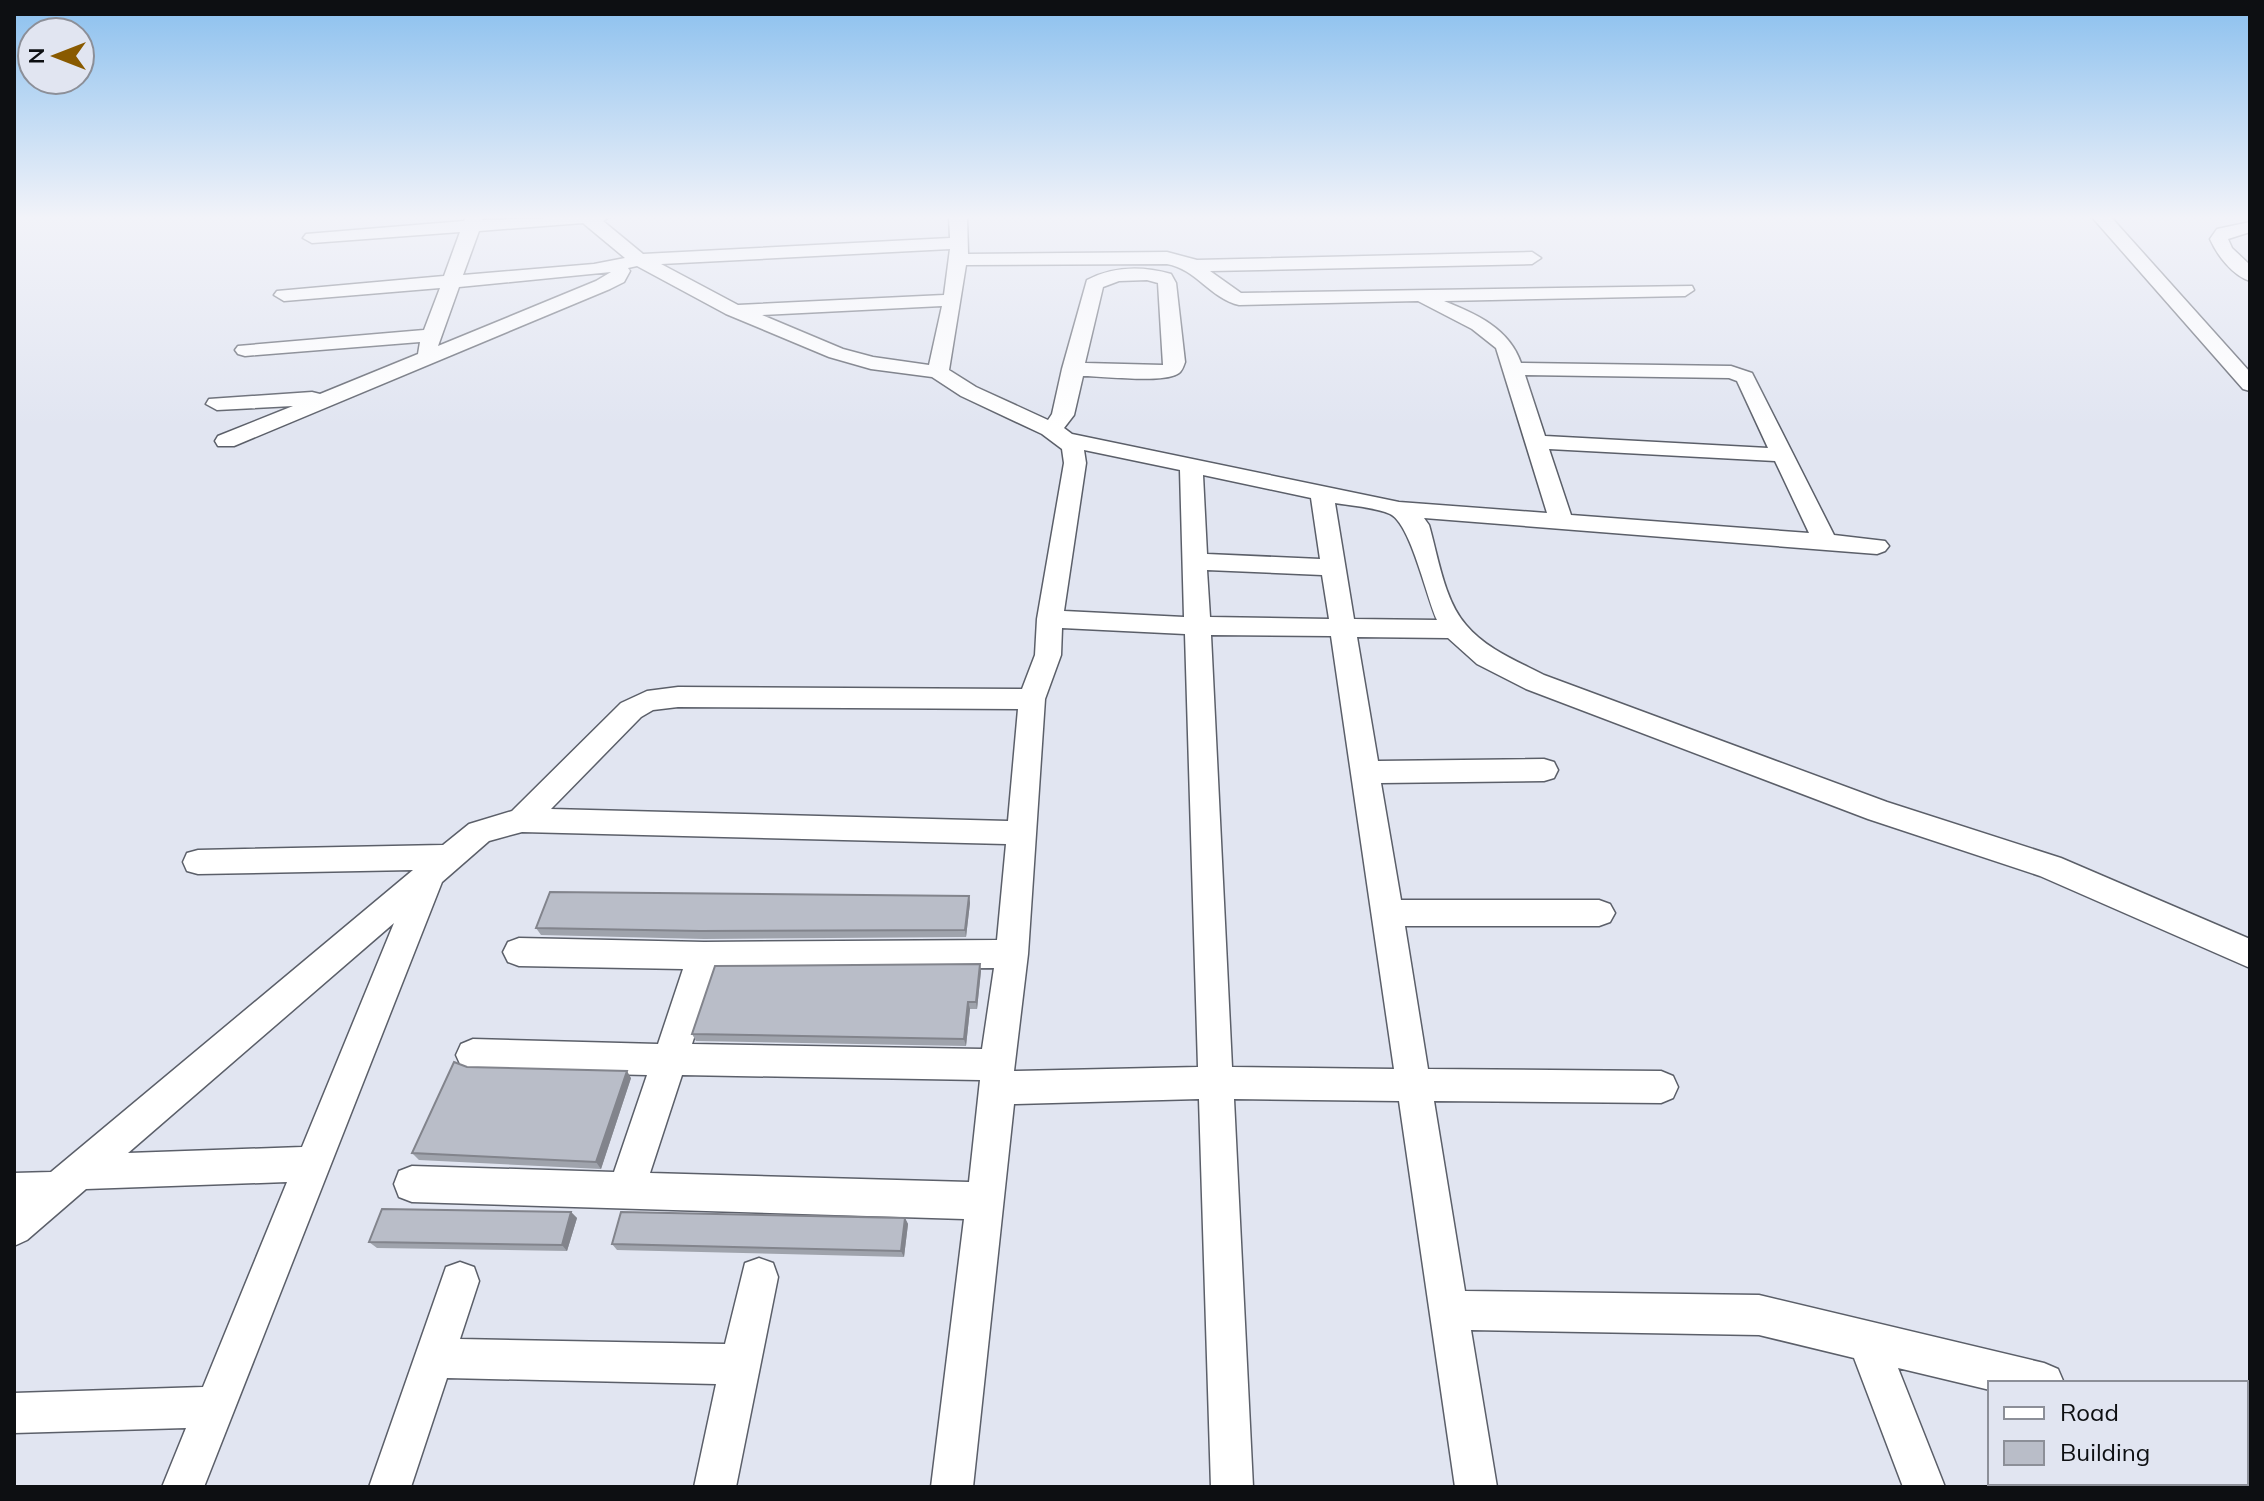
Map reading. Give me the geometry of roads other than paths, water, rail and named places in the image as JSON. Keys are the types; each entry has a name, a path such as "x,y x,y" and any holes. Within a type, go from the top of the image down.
{"street":[{"path":"284,295 399,286"},
{"path":"423,360 450,286"},
{"path":"226,441 600,286"},
{"path":"681,286 836,353 871,363 938,372 974,397 1058,434 1414,515 1562,522 1877,546"},
{"path":"938,372 954,286"},
{"path":"1058,434 1093,286"},
{"path":"1072,369 1163,372 1172,369 1175,362 1167,286"},
{"path":"1216,286 1227,295 1239,299 1685,290"},
{"path":"2162,286 2250,385"},
{"path":"1417,297 1491,330 1505,346 1562,522"},
{"path":"733,310 953,300"},
{"path":"245,350 432,335"},
{"path":"1514,369 1738,374 1751,384 1825,541"},
{"path":"217,404 333,397"},
{"path":"952,1487 1012,954 1032,699 1048,655 1050,619 1075,463 1073,448 1058,434"},
{"path":"1537,442 1783,455"},
{"path":"1191,465 1232,1487"},
{"path":"1322,493 1476,1487"},
{"path":"1414,515 1438,595 1454,629 1486,657 1535,682 1878,811 2050,867 2250,954"},
{"path":"1194,562 1333,567"},
{"path":"1050,619 1197,626 1454,629"},
{"path":"522,820 631,710 647,701 678,697 1032,699"},
{"path":"1365,772 1544,770"},
{"path":"14,1227 479,832 522,820 1022,833"},
{"path":"198,862 439,865"},
{"path":"183,1487 313,1164 439,865"},
{"path":"1387,913 1599,913"},
{"path":"519,952 704,956 1012,954"},
{"path":"627,1188 704,956"},
{"path":"473,1055 1216,1083 1661,1087"},
{"path":"14,1191 67,1181 313,1164"},
{"path":"412,1184 985,1201"},
{"path":"715,1487 759,1277"},
{"path":"390,1487 460,1281"},
{"path":"1448,1310 1759,1315 2036,1381"},
{"path":"1868,1341 1924,1487"},
{"path":"434,1358 741,1364"},
{"path":"14,1413 215,1407"}]}
